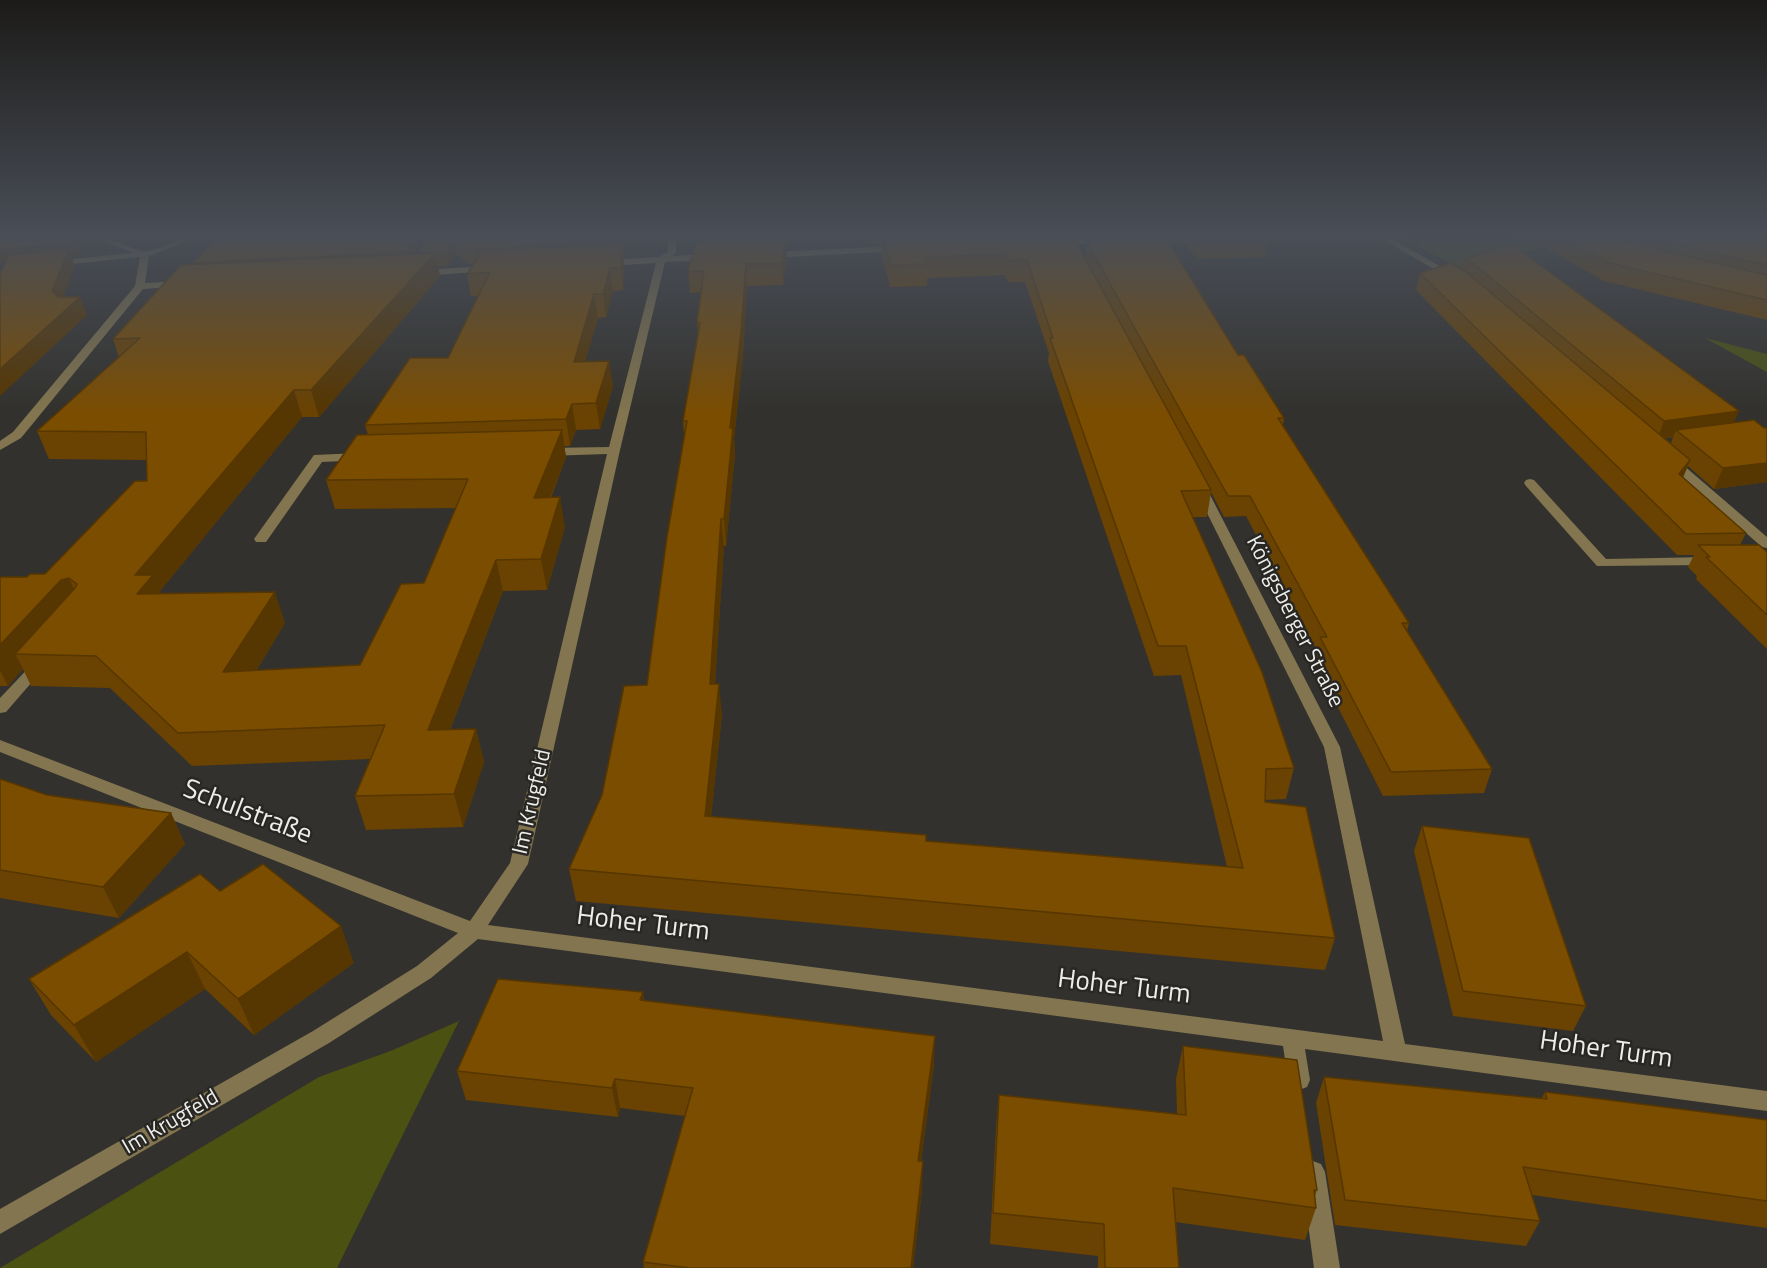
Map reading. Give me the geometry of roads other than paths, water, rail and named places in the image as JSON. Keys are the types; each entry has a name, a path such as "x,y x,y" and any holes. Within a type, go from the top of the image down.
{"street":[{"path":"0,446 17,435 132,295"},
{"name":"Im Krugfeld","path":"0,1222 321,1037 424,972 474,931 519,864 614,450 652,295"},
{"path":"531,452 614,450"},
{"path":"1662,454 1767,544"},
{"path":"261,539 318,458 377,457"},
{"name":"Königsberger Straße","path":"1193,474 1332,747 1396,1052"},
{"path":"1530,483 1602,563 1720,561"},
{"path":"0,708 52,649"},
{"name":"Schulstraße","path":"0,746 474,931"},
{"name":"Hoher Turm","path":"474,931 1767,1101"},
{"path":"1293,1039 1302,1096"},
{"path":"1310,1153 1327,1268"}]}
